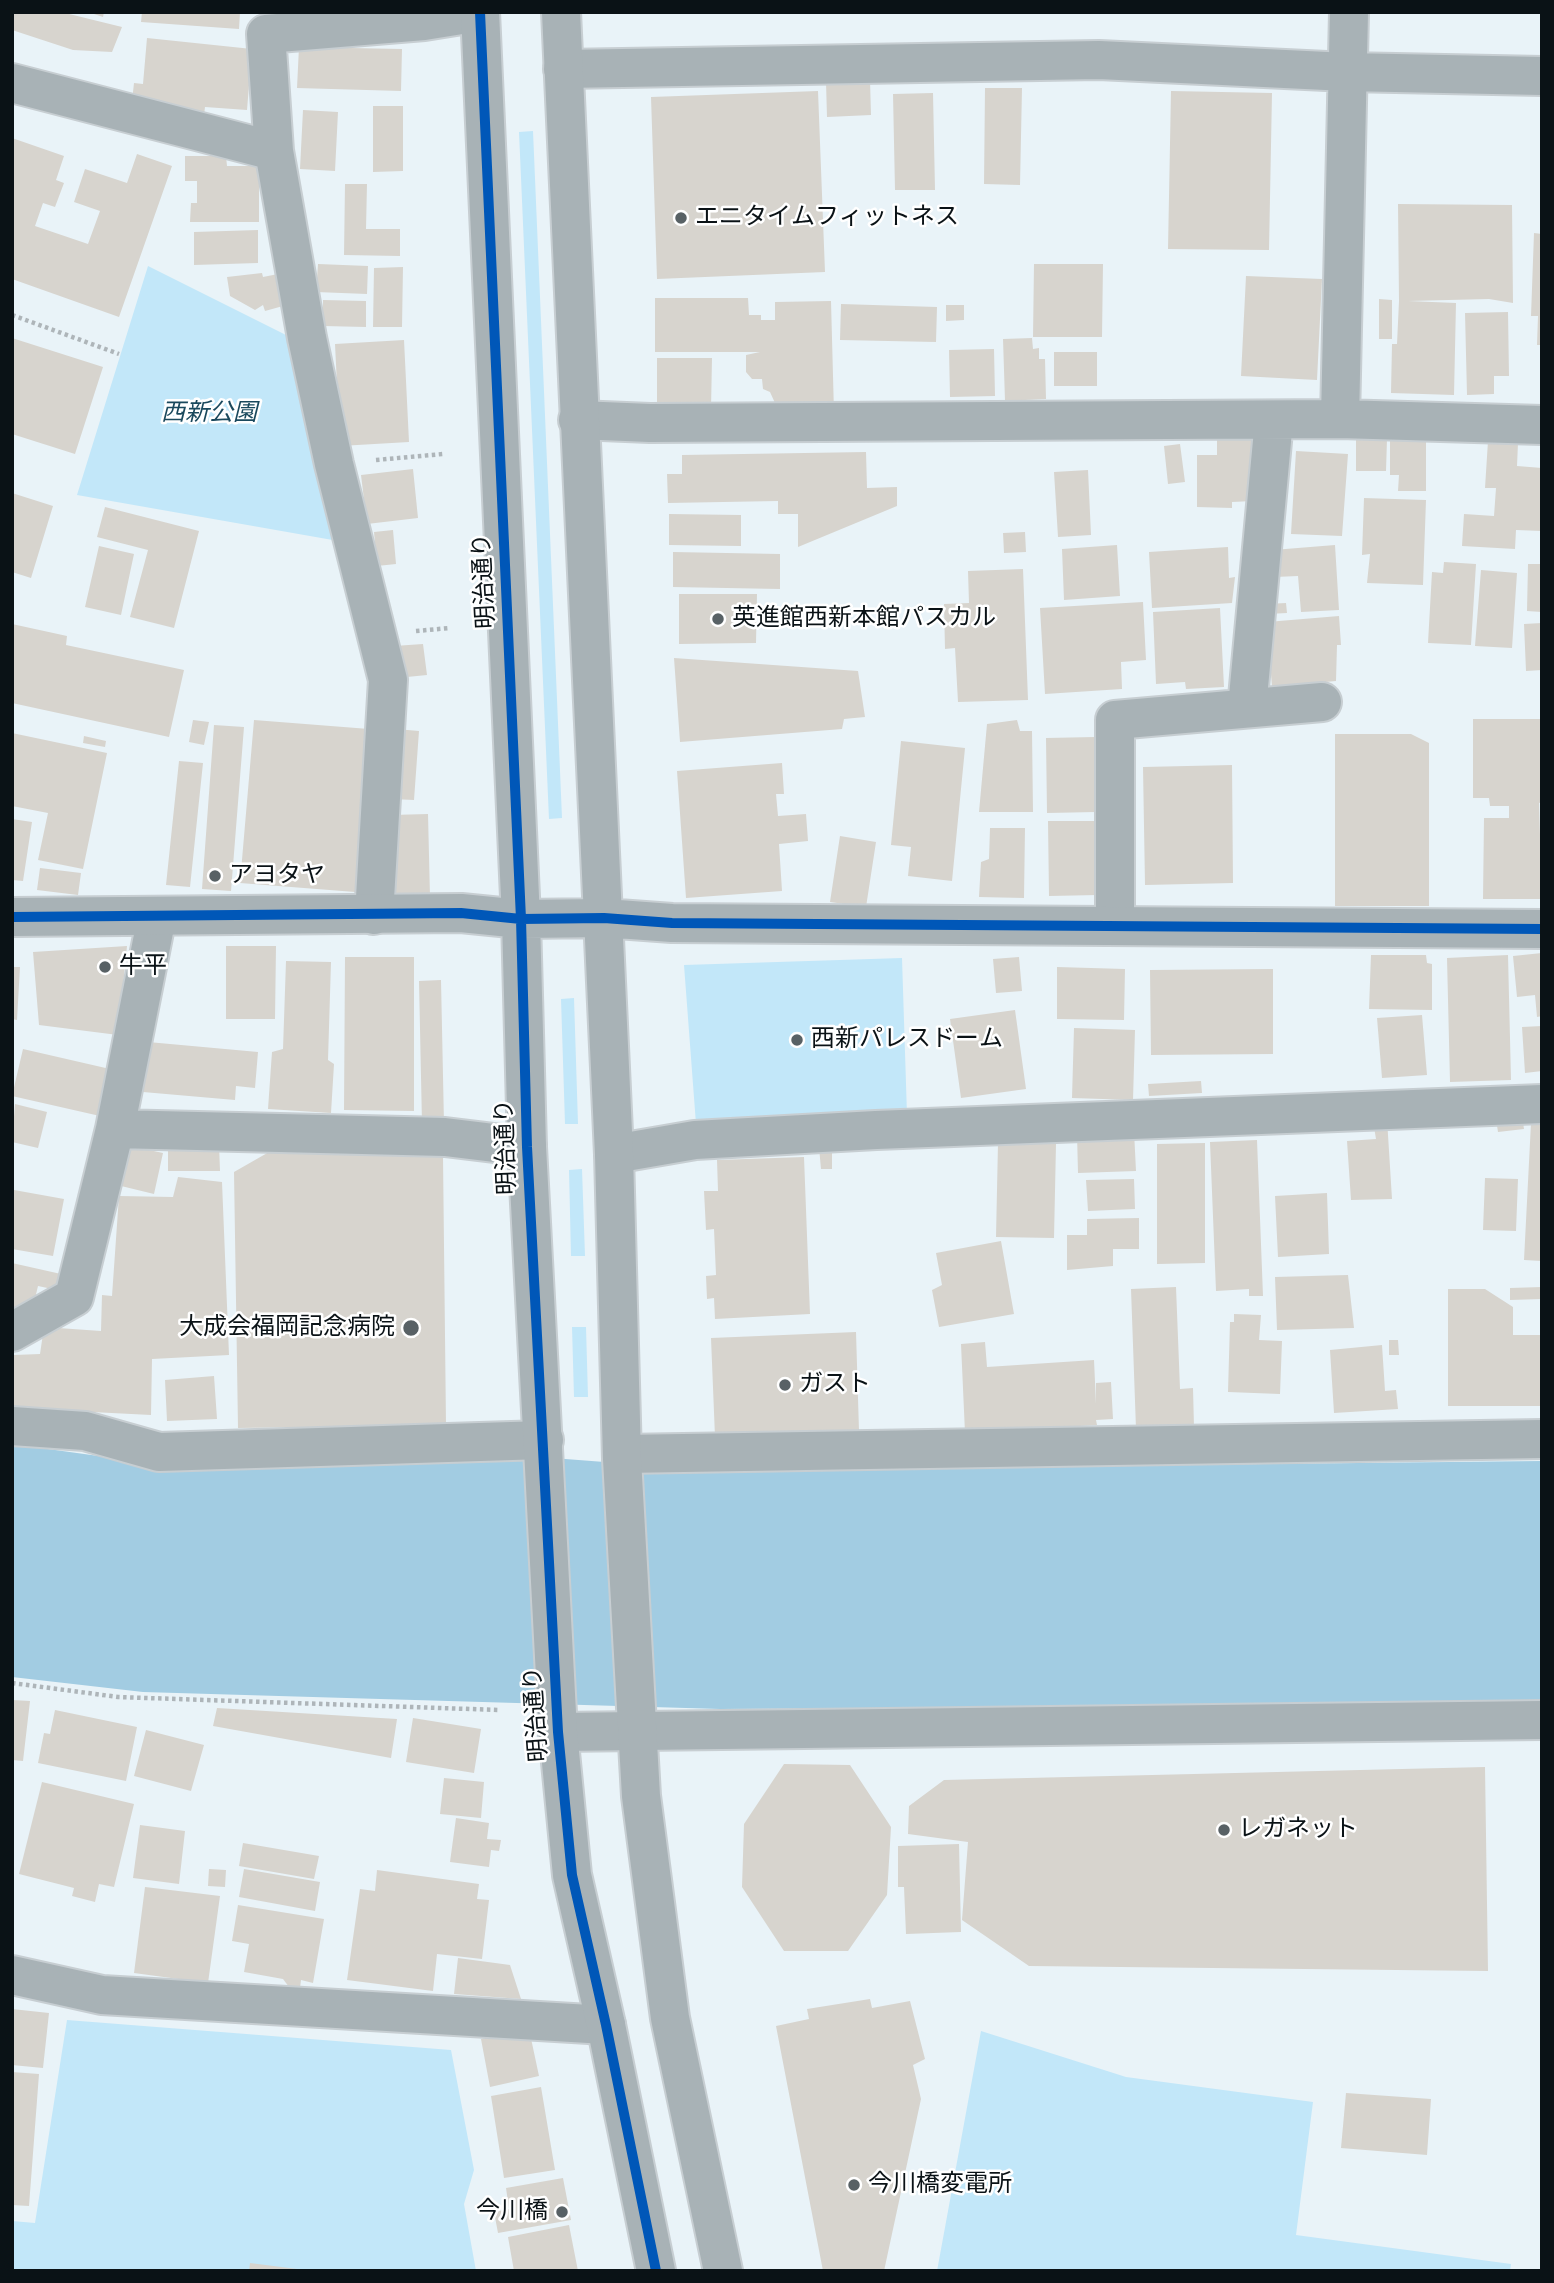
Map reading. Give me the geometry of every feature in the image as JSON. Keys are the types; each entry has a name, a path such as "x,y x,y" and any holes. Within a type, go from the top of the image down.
{"street":[{"path":"374,915 388,680 334,464 307,338 274,151 266,34 424,21 480,12"},
{"name":"明治通り","path":"480,12 521,919 527,1147 558,1732 572,1875 606,2025 656,2271"},
{"path":"561,12 614,1154 622,1457 639,1721 641,1796 670,2018 723,2271"},
{"path":"1340,419 1349,12"},
{"path":"563,69 1099,60 1346,72 1542,76"},
{"path":"12,83 274,151"},
{"path":"578,420 663,423 1340,419 1542,425"},
{"path":"1247,708 1274,420"},
{"path":"1115,926 1115,720 1322,702"},
{"path":"12,917 461,912 521,919 604,918 672,923 1542,929"},
{"path":"12,1332 74,1297 115,1129 156,916"},
{"path":"614,1154 695,1140 1542,1104"},
{"path":"115,1129 445,1137 527,1147"},
{"path":"12,1426 85,1431 159,1452 544,1440"},
{"path":"622,1457 1542,1439"},
{"path":"558,1732 639,1721 1542,1720"},
{"path":"12,1975 102,1994 606,2025"}],"path":[{"path":"12,315 118,354"},
{"path":"334,464 443,454"},
{"path":"12,1683 118,1697 499,1710"}],"green space":[{"path":"533,131 562,818 549,819 519,132"},
{"name":"西新公園","path":"148,266 300,342 344,542 77,495"},
{"name":"西新パレスドーム","path":"902,958 907,1115 696,1124 684,965"},
{"path":"574,998 578,1124 565,1124 561,999"},
{"path":"582,1169 585,1256 571,1256 569,1170"},
{"path":"572,1327 586,1327 588,1397 574,1397"},
{"path":"67,2020 451,2050 474,2170 464,2204 476,2271 12,2271 12,2221 35,2223"},
{"path":"981,2031 1126,2077 1313,2102 1296,2235 1511,2264 1510,2271 937,2271"}],"shaded area":[{"path":"12,1444 149,1463 513,1455 709,1470 1542,1461 1542,1705 720,1709 143,1692 12,1677"}],"building":[{"path":"12,12 61,12 122,27 112,52 73,50 12,30"},
{"path":"88,12 104,12 103,17"},
{"path":"142,12 240,12 239,29 141,22"},
{"path":"147,38 252,49 247,110 205,107 204,115 131,110 134,83 143,84"},
{"path":"299,47 402,49 401,91 297,88"},
{"path":"870,80 871,115 827,117 826,82"},
{"path":"985,88 1022,88 1020,185 984,184"},
{"path":"818,91 825,272 657,279 651,97"},
{"path":"1171,91 1272,93 1269,250 1168,249"},
{"path":"933,93 935,190 895,190 893,94"},
{"path":"373,106 403,106 403,171 373,172"},
{"path":"303,110 338,112 335,171 300,169"},
{"path":"12,138 64,156 56,180 64,183 55,207 43,203 35,226 88,244 100,211 74,202 85,169 127,183 137,154 172,166 119,317 12,279"},
{"path":"185,156 226,156 227,166 259,166 259,222 190,222 191,203 197,203 197,181 185,181"},
{"path":"345,184 367,184 366,229 400,229 400,256 344,255"},
{"path":"1398,204 1512,205 1513,303 1489,299 1408,301 1456,303 1454,395 1391,393 1392,344 1397,344 1399,301"},
{"path":"258,230 258,263 194,265 194,232"},
{"path":"1534,233 1542,234 1542,345 1537,345 1538,316 1531,316"},
{"path":"318,264 368,266 367,294 316,292"},
{"path":"1034,264 1103,264 1102,337 1033,337"},
{"path":"403,267 402,327 373,327 374,268"},
{"path":"262,273 263,277 283,273 283,306 265,311 263,305 255,310 230,296 227,277"},
{"path":"1246,276 1322,279 1317,380 1241,376"},
{"path":"655,298 748,298 749,315 761,315 761,320 775,320 775,302 831,301 834,413 775,403 770,392 763,389 762,379 752,379 746,372 746,355 760,352 655,352"},
{"path":"1379,299 1392,300 1392,339 1379,339"},
{"path":"323,300 366,301 366,327 323,326"},
{"path":"841,304 937,307 936,342 840,340"},
{"path":"946,305 964,305 964,320 946,321"},
{"path":"1508,312 1509,376 1494,376 1494,394 1467,395 1465,313"},
{"path":"12,338 103,367 75,454 12,434"},
{"path":"1032,338 1033,349 1039,348 1039,359 1045,359 1046,399 1005,401 1003,339"},
{"path":"404,340 409,442 340,446 335,344"},
{"path":"994,349 995,396 950,397 949,350"},
{"path":"1054,352 1097,352 1097,386 1054,386"},
{"path":"657,358 712,358 711,409 657,408"},
{"path":"1217,438 1253,438 1253,501 1232,502 1232,508 1197,507 1197,455 1217,455"},
{"path":"1356,439 1387,439 1386,471 1356,471"},
{"path":"1390,439 1426,439 1426,491 1398,491 1399,475 1390,475"},
{"path":"1488,441 1518,443 1517,466 1542,468 1542,531 1516,530 1515,549 1462,546 1464,514 1494,516 1496,488 1485,488"},
{"path":"1180,444 1185,482 1168,484 1164,446"},
{"path":"1296,451 1348,454 1342,536 1291,534"},
{"path":"866,452 867,488 897,487 897,506 798,547 798,514 778,514 778,501 668,503 667,474 682,474 682,455"},
{"path":"413,469 418,518 367,524 361,475"},
{"path":"1088,470 1091,535 1058,537 1054,472"},
{"path":"12,493 53,506 31,578 12,572"},
{"path":"1364,498 1426,500 1423,585 1367,583 1370,554 1362,555"},
{"path":"105,507 199,531 174,628 130,617 148,550 97,537"},
{"path":"669,514 741,515 741,546 669,545"},
{"path":"393,530 396,564 377,566 374,532"},
{"path":"1025,532 1026,552 1004,553 1003,533"},
{"path":"1117,545 1120,596 1064,600 1062,549"},
{"path":"1335,545 1339,610 1301,612 1298,576 1275,577 1273,550"},
{"path":"99,546 134,554 121,615 85,607"},
{"path":"1228,547 1229,578 1235,577 1232,603 1152,608 1149,552"},
{"path":"673,552 780,554 780,589 673,587"},
{"path":"1444,562 1476,564 1471,645 1428,643 1432,572 1443,573"},
{"path":"1528,564 1542,564 1542,612 1527,611"},
{"path":"1023,569 1028,700 958,702 955,648 945,649 944,604 969,603 968,571"},
{"path":"1481,570 1517,573 1512,648 1475,646"},
{"name":"英進館西新本館パスカル","path":"679,594 757,594 756,643 679,644"},
{"path":"1143,602 1146,660 1121,662 1122,689 1045,694 1040,608"},
{"path":"1286,603 1287,613 1268,614 1266,604"},
{"path":"1220,608 1224,687 1186,689 1185,682 1156,684 1153,612"},
{"path":"1339,616 1341,645 1337,645 1336,681 1272,687 1267,622"},
{"path":"1542,623 1542,670 1526,671 1524,624"},
{"path":"12,624 67,636 66,645 184,670 169,737 12,703"},
{"path":"423,644 427,675 397,678 394,646"},
{"path":"674,658 858,671 865,717 844,719 842,729 680,742"},
{"path":"1473,719 1542,719 1542,802 1539,803 1542,899 1483,899 1484,818 1509,818 1509,806 1490,806 1489,798 1473,798"},
{"path":"193,720 209,722 204,745 189,742"},
{"path":"254,720 369,729 355,892 240,883"},
{"path":"1017,720 1020,731 1032,731 1033,812 979,812 987,724"},
{"path":"214,725 244,727 231,891 202,889"},
{"path":"396,729 419,731 414,800 392,799"},
{"path":"12,733 107,753 83,869 38,860 48,813 12,806"},
{"path":"1335,734 1411,734 1429,743 1429,906 1335,906"},
{"path":"84,736 106,741 105,747 83,743"},
{"path":"1095,737 1096,812 1047,813 1046,738"},
{"path":"901,741 965,748 952,881 908,876 911,847 891,845"},
{"path":"179,761 203,763 190,887 166,885"},
{"path":"782,763 784,794 776,794 778,816 806,814 808,841 779,844 782,891 686,898 677,771"},
{"path":"1232,765 1233,883 1145,885 1143,767"},
{"path":"428,814 430,897 385,892 391,815"},
{"path":"12,819 32,822 23,881 12,880"},
{"path":"1048,821 1098,821 1098,895 1049,896"},
{"path":"990,828 1025,828 1024,898 979,897 981,862 989,859"},
{"path":"840,836 876,842 866,907 830,902"},
{"path":"40,868 81,873 78,895 37,890"},
{"path":"127,946 118,1035 39,1025 33,952"},
{"path":"226,946 276,946 275,1019 226,1019"},
{"path":"1542,953 1542,1016 1537,1017 1535,995 1517,997 1513,956"},
{"path":"1371,955 1426,955 1427,963 1432,964 1432,1010 1369,1009"},
{"path":"1508,955 1511,1080 1450,1082 1447,958"},
{"path":"345,957 414,957 414,1111 344,1110"},
{"path":"1019,957 1022,991 996,993 993,959"},
{"path":"286,961 331,962 328,1060 334,1064 331,1113 268,1109 272,1052 283,1049"},
{"path":"12,967 20,967 17,1020 12,1019"},
{"path":"1057,967 1125,969 1124,1020 1057,1019"},
{"path":"1273,969 1273,1054 1151,1055 1150,970"},
{"path":"441,980 444,1124 422,1124 419,981"},
{"path":"1015,1010 1026,1089 961,1098 950,1019"},
{"path":"1422,1015 1427,1075 1382,1078 1377,1018"},
{"path":"1542,1026 1542,1071 1525,1073 1522,1027"},
{"path":"1074,1028 1135,1030 1133,1100 1072,1098"},
{"path":"148,1042 258,1052 255,1088 236,1086 235,1100 143,1092"},
{"path":"23,1049 110,1069 100,1116 12,1096"},
{"path":"1201,1081 1202,1093 1149,1096 1148,1084"},
{"path":"15,1104 47,1112 38,1148 12,1142"},
{"path":"1521,1109 1524,1129 1498,1132 1495,1113"},
{"path":"1387,1119 1392,1199 1351,1200 1347,1141 1376,1139 1373,1121"},
{"path":"1531,1123 1542,1123 1542,1261 1524,1260"},
{"path":"1134,1131 1136,1171 1078,1173 1077,1134"},
{"path":"1257,1140 1263,1296 1249,1296 1249,1289 1216,1291 1210,1142"},
{"path":"998,1143 1056,1144 1054,1238 996,1237"},
{"path":"1205,1143 1205,1263 1157,1264 1157,1144"},
{"path":"168,1144 219,1144 220,1171 168,1171"},
{"path":"126,1145 163,1153 154,1194 117,1185"},
{"path":"819,1147 832,1148 832,1169 821,1169"},
{"path":"276,1148 443,1156 446,1425 238,1428 234,1172"},
{"path":"804,1157 810,1314 715,1319 714,1298 707,1299 706,1276 716,1275 714,1229 706,1230 704,1191 718,1191 717,1160"},
{"path":"178,1177 222,1182 229,1355 152,1359 151,1415 13,1408 14,1355 40,1354 44,1327 101,1331 102,1295 112,1296 119,1196 173,1197"},
{"path":"1485,1178 1518,1179 1516,1231 1483,1230"},
{"path":"1134,1179 1135,1209 1088,1211 1086,1180"},
{"path":"14,1190 64,1199 53,1256 12,1249"},
{"path":"1327,1193 1329,1254 1278,1257 1275,1196"},
{"path":"1139,1218 1139,1249 1113,1249 1113,1266 1067,1270 1067,1235 1087,1235 1087,1219"},
{"path":"1001,1241 1014,1314 939,1327 932,1290 942,1285 936,1253"},
{"path":"12,1263 61,1274 57,1290 38,1286 33,1307 12,1313"},
{"path":"1348,1275 1354,1328 1277,1330 1275,1277"},
{"path":"1176,1287 1180,1389 1193,1388 1194,1427 1136,1429 1131,1289"},
{"path":"1542,1287 1542,1299 1510,1300 1510,1288"},
{"path":"1448,1289 1485,1289 1513,1307 1513,1335 1542,1335 1542,1406 1448,1406"},
{"path":"1234,1314 1261,1315 1259,1340 1282,1341 1280,1394 1228,1392 1230,1322 1234,1322"},
{"name":"ガスト","path":"856,1332 859,1431 715,1437 711,1338"},
{"path":"1389,1340 1398,1340 1399,1355 1389,1355"},
{"path":"985,1342 987,1367 1094,1360 1096,1404 1096,1383 1111,1382 1113,1419 1096,1420 1097,1425 965,1433 961,1344"},
{"path":"1382,1345 1385,1391 1396,1390 1398,1409 1334,1413 1330,1350"},
{"path":"214,1376 217,1419 167,1421 165,1380"},
{"path":"12,1700 30,1701 23,1761 12,1760"},
{"path":"217,1708 397,1719 391,1758 213,1726"},
{"path":"55,1710 137,1727 126,1781 38,1763 44,1733 50,1734"},
{"path":"413,1718 481,1729 474,1773 406,1762"},
{"path":"146,1730 204,1745 191,1791 134,1776"},
{"path":"784,1764 850,1765 891,1827 887,1895 848,1951 784,1951 742,1887 744,1824"},
{"path":"1485,1767 1488,1971 1029,1966 962,1920 968,1842 908,1834 909,1806 944,1780"},
{"path":"444,1778 484,1782 481,1818 440,1814"},
{"path":"42,1782 134,1804 114,1887 99,1884 95,1902 72,1896 74,1888 19,1874"},
{"path":"456,1818 489,1823 487,1839 501,1840 499,1851 491,1850 489,1867 450,1862"},
{"path":"140,1825 185,1831 179,1884 133,1878"},
{"path":"243,1843 319,1856 314,1879 239,1866"},
{"path":"959,1844 961,1932 906,1934 904,1887 898,1887 898,1846"},
{"path":"209,1869 226,1870 225,1887 208,1886"},
{"path":"244,1869 320,1882 315,1911 239,1897"},
{"path":"377,1870 479,1884 477,1899 489,1900 482,1959 437,1954 433,1991 347,1980 360,1889 375,1891"},
{"path":"145,1887 220,1896 208,1983 134,1973"},
{"path":"238,1905 324,1919 313,1983 301,1980 300,1988 289,1987 283,1979 244,1972 249,1944 232,1941"},
{"path":"458,1958 510,1965 521,1999 454,1994"},
{"name":"今川橋変電所","path":"870,1999 872,2008 910,2001 925,2059 913,2065 921,2099 884,2271 823,2271 776,2026 809,2019 807,2009"},
{"path":"12,2009 49,2013 43,2068 12,2065"},
{"path":"529,2029 539,2076 490,2087 481,2039"},
{"path":"12,2072 39,2074 29,2206 12,2205"},
{"path":"541,2087 555,2170 504,2178 491,2096"},
{"path":"1346,2093 1431,2099 1427,2155 1341,2148"},
{"path":"563,2178 571,2220 498,2233 494,2212 509,2209 506,2188"},
{"path":"569,2225 578,2271 514,2271 508,2237"},
{"path":"250,2263 297,2269 297,2271 249,2271"}],"cycle path":[{"path":"480,12 521,919 527,1147 558,1732 572,1875 606,2025 656,2271"},
{"path":"12,917 461,913 521,919 604,918 672,923 1542,929"}],"place":[{"name":"エニタイムフィットネス","path":"681,218"},
{"name":"英進館西新本館パスカル","path":"718,619"},
{"name":"アヨタヤ","path":"215,876"},
{"name":"牛平","path":"105,967"},
{"name":"西新パレスドーム","path":"797,1040"},
{"name":"大成会福岡記念病院","path":"411,1328"},
{"name":"ガスト","path":"785,1385"},
{"name":"レガネット","path":"1224,1830"},
{"name":"今川橋変電所","path":"854,2185"},
{"name":"今川橋","path":"562,2212"}]}
